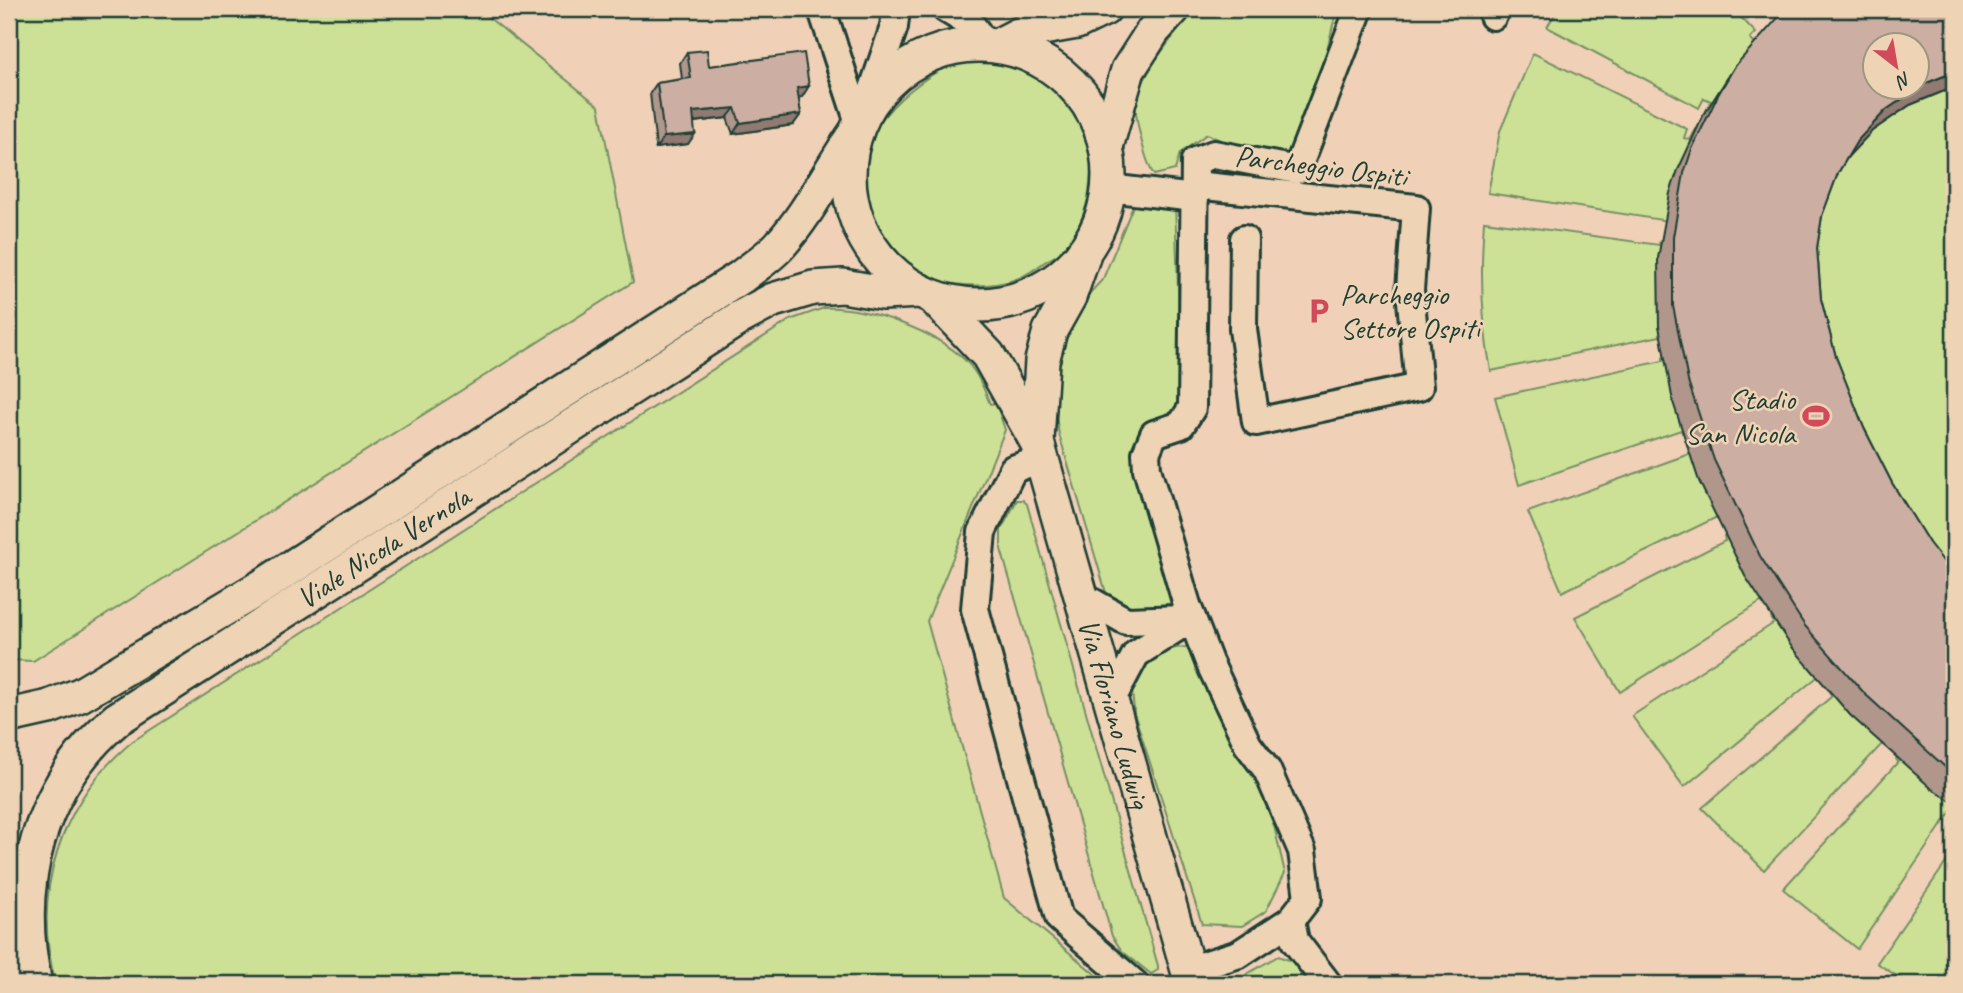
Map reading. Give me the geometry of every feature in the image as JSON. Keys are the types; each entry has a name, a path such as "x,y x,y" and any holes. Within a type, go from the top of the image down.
{"main road":[{"path":"992,45 1026,31 1077,22 1104,9"},
{"path":"1106,147 1128,70 1153,31 1173,9"},
{"name":"Viale Nicola Vernola","path":"9,716 48,707 80,695 273,579 741,277 778,248 803,217 823,179 890,80 918,60 951,48 992,45"},
{"path":"992,45 1028,54 1055,69 1079,91 1096,117 1106,147 1108,188 1101,219 1087,246 1069,297 1047,341 1042,361 1039,451"},
{"path":"861,121 849,168 852,205 866,240 889,269 926,294 988,355 1039,451"},
{"path":"926,294 961,304 990,304 1019,299 1045,286 1068,269 1087,246"},
{"name":"Viale Nicola Vernola","path":"35,984 27,948 25,918 41,828 67,775 93,742 117,719 741,317 773,300 813,288 843,286 883,293 926,294"},
{"name":"Via Floriano Ludwig","path":"1039,451 1190,977"}],"street":[{"path":"861,121 894,27 896,9"},
{"path":"946,9 971,24 992,45"},
{"path":"1190,977 1239,954 1291,919 1308,898 1302,851 1267,770 1248,745 1192,618 1147,469 1146,453 1154,434 1181,425 1192,408 1195,161 1214,153 1297,170 1359,9"},
{"path":"823,13 861,121"},
{"path":"1108,188 1195,192"},
{"name":"Parcheggio Ospiti","path":"1195,192 1416,208 1410,290 1419,387 1256,422 1243,329 1244,239"},
{"path":"1039,451 1013,469 982,532 975,609 1059,918 1135,984"},
{"path":"1080,595 1126,621 1192,618"},
{"path":"1111,701 1136,654 1192,618"},
{"path":"1291,919 1295,941 1328,984"}],"green space":[{"path":"9,9 478,9 599,106 633,282 33,661 9,660"},
{"path":"1198,9 1337,9 1297,170 1273,165 1207,134 1180,153 1175,170 1154,175 1141,140 1137,118 1136,103 1139,91 1170,40"},
{"path":"1558,9 1733,9 1756,33 1750,39 1756,45 1954,9 1954,807 1857,949 1783,889 1898,762 1896,759 1901,750 1891,741 1881,745 1764,870 1702,808 1832,696 1829,692 1835,686 1825,673 1816,678 1684,787 1632,716 1774,623 1771,618 1778,611 1769,598 1761,602 1620,692 1575,617 1725,541 1724,536 1731,532 1724,517 1715,518 1562,592 1528,512 1689,454 1688,449 1696,443 1692,430 1682,433 1681,430 1519,485 1495,397 1663,361 1663,357 1673,353 1670,336 1660,336 1491,371 1482,296 1484,221 1659,245 1660,240 1672,241 1675,222 1488,193 1500,131 1533,53 1687,129 1684,138 1690,140 1696,129 1707,135 1715,118 1706,111 1711,101 1704,98 1699,108 1547,27"},
{"path":"998,56 1040,79 1057,92 1071,107 1081,124 1088,143 1091,166 1086,206 1077,230 1064,250 1023,276 1004,283 987,285 933,279 917,273 891,252 870,215 861,191 860,168 866,146 893,107 931,75 956,62"},
{"path":"1175,203 1182,403 1160,423 1142,432 1180,602 1125,610 1109,603 1059,434 1050,385 1074,310 1103,279 1133,206"},
{"path":"824,308 841,308 879,316 900,322 937,340 966,361 977,376 990,404 996,403 1005,430 927,621 1004,898 1107,984 56,984 49,950 47,916 57,851 70,820 87,791 108,765 133,741 790,320"},
{"path":"1017,500 1023,500 1027,504 1158,966 1158,970 1151,974 1122,951 1112,936 1001,549 1001,530"},
{"path":"1187,647 1198,653 1262,794 1274,826 1285,873 1266,911 1242,926 1202,924 1134,713 1132,683 1141,664 1171,649"},
{"path":"1954,851 1954,984 1909,984 1877,963"},
{"path":"1278,956 1302,965 1317,984 1238,984 1247,974"}],"building":[{"name":"Stadio San Nicola","path":"1788,9 1954,9 1954,72 1932,81 1932,32 1862,32 1862,102 1898,102 1886,110 1857,141 1838,173 1822,216 1817,248 1821,299 1836,357 1864,428 1892,483 1929,543 1954,575 1954,773 1865,694 1805,626 1760,556 1714,460 1688,381 1673,306 1673,237 1684,173 1692,149 1735,66"},
{"path":"707,50 709,66 804,53 809,86 797,88 801,114 740,123 735,108 693,112 695,134 664,137 657,83 691,78 687,52"}],"place":[{"name":"Parcheggio Settore Ospiti","path":"1319,311"},
{"name":"Stadio San Nicola","path":"1816,416"}]}
